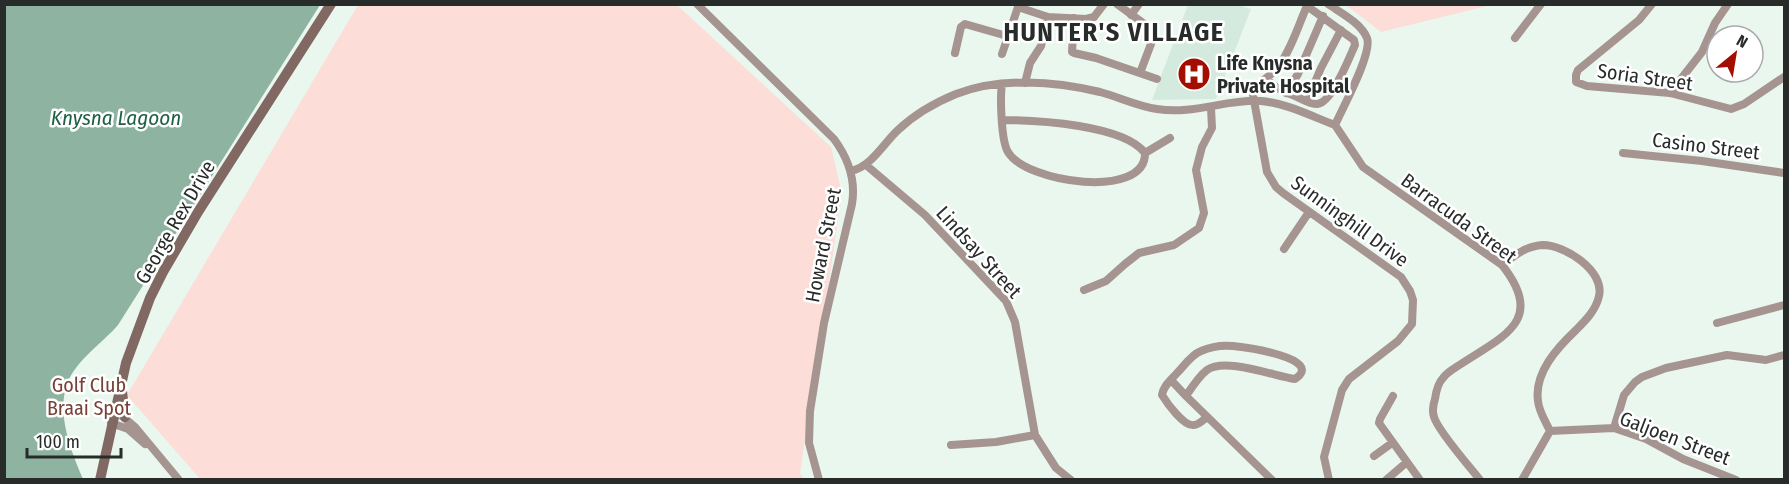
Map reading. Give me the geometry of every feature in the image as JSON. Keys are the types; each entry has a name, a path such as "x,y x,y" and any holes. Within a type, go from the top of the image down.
{"street":[{"name":"George Rex Drive","path":"100,480 121,382 150,298 177,246 331,4"},
{"name":"Howard Street","path":"697,4 834,139 851,171 852,204 824,323 809,422 809,443 819,480"},
{"path":"1002,54 1018,6 1048,17 1090,18 1104,4"},
{"path":"1117,4 1154,33 1140,73"},
{"path":"1131,15 1139,4"},
{"path":"851,171 866,165 898,130 926,108 959,93 1002,84 1025,83 1077,88 1156,109 1180,111 1253,101 1275,103 1335,125 1367,52 1368,42 1362,30 1328,4"},
{"path":"1515,38 1541,4"},
{"name":"Soria Street","path":"1652,4 1640,20 1578,70 1575,79 1579,84 1670,93 1731,110 1785,77"},
{"path":"1670,93 1702,52 1715,23 1728,4"},
{"path":"1253,101 1257,87 1279,66 1306,5 1355,43 1329,98 1320,104 1286,93 1267,79"},
{"path":"1286,93 1298,74 1323,16"},
{"path":"1025,83 1030,63 1041,46 1048,17"},
{"path":"1074,18 1071,43 1074,53 1157,79"},
{"path":"955,53 961,27 965,24 1007,36"},
{"path":"1307,101 1341,30"},
{"path":"1002,84 1000,99 1005,144 1011,156 1020,164 1058,179 1082,182 1126,178 1141,168 1145,159 1145,153 1137,144 1100,130 1082,126 1004,120"},
{"name":"Sunninghill Drive","path":"1253,101 1267,172 1271,181 1283,193 1392,270 1406,282 1413,300 1412,324 1408,330 1344,386 1324,461 1329,480"},
{"path":"1084,290 1106,281 1139,253 1174,245 1199,228 1204,213 1196,170 1202,147 1212,128 1211,108"},
{"name":"Barracuda Street","path":"1335,125 1363,167 1503,265 1512,277 1519,293 1520,312 1516,323 1506,334 1443,377 1437,390 1433,410 1437,424 1480,480"},
{"path":"1145,153 1170,138"},
{"name":"Casino Street","path":"1623,153 1785,173"},
{"name":"Lindsay Street","path":"866,165 925,215 1006,301 1015,322 1035,435 1056,468 1071,480"},
{"path":"1284,249 1309,212"},
{"path":"1503,265 1518,252 1529,248 1545,245 1554,247 1575,257 1584,265 1599,285 1600,294 1593,311 1561,344 1542,374 1538,401 1550,431 1522,480"},
{"path":"1717,323 1785,305"},
{"path":"1186,396 1205,371 1213,367 1226,366 1295,379 1300,375 1301,367 1292,358 1228,346 1197,352 1171,380 1162,395 1180,418 1188,424 1194,426 1207,417"},
{"path":"1614,428 1624,395 1642,377 1666,368 1727,355 1766,360 1785,354"},
{"path":"1171,380 1272,480"},
{"path":"121,382 125,417 179,480"},
{"path":"1394,396 1379,423 1420,480"},
{"path":"113,418 125,417"},
{"path":"113,418 149,446"},
{"name":"Galjoen Street","path":"1550,431 1614,428 1646,439 1683,459 1736,480"},
{"path":"951,445 996,442 1035,435"},
{"path":"1374,456 1392,443"},
{"path":"1386,480 1407,462"}],"shaded area":[{"path":"358,5 677,5 831,147 842,194 800,473 804,479 200,479 127,395"},
{"name":"Life Knysna Private Hospital","path":"1188,5 1238,5 1251,9 1216,99 1152,100"},
{"path":"1346,5 1491,5 1381,32"}],"water":[{"name":"Knysna Lagoon","path":"4,5 320,5 118,325 73,372 64,398 65,426 83,479 5,479"}],"place":[{"name":"Life Knysna Private Hospital","path":"1194,74"}],"district":[{"name":"HUNTER'S VILLAGE","path":"1114,32"}],"park label":[{"name":"Golf Club Braai Spot","path":"89,396"}]}
